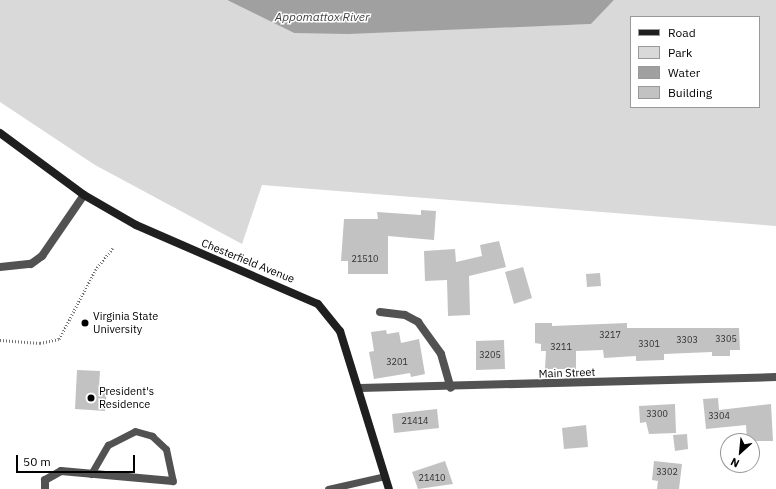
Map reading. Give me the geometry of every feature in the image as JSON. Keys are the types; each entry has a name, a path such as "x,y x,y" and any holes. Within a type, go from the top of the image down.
{"main road":[{"name":"Chesterfield Avenue","path":"0,133 84,195 181,247 318,304 340,331 360,388 389,489"}],"street":[{"path":"0,267 31,264 42,256 84,195"},
{"path":"380,312 406,315 418,322 441,354 451,388"},
{"name":"Main Street","path":"360,388 451,388 776,377"},
{"path":"45,489 45,480 61,471 173,481"}],"lane":[{"path":"91,474 108,445 135,431 152,436 166,449 173,481"},
{"path":"328,489 385,476"}],"path":[{"path":"0,340 40,343 59,339 95,270 113,248"}],"green space":[{"path":"0,0 227,0 294,33 591,24 614,0 776,0 776,226 262,185 242,244 95,165 0,102"}],"water":[{"name":"Appomattox River","path":"227,0 614,0 591,24 348,34 294,33"}],"building":[{"path":"421,210 436,211 434,240 388,236 388,274 348,274 348,261 341,261 344,219 378,219 377,212 421,215"},
{"path":"499,241 506,267 469,276 470,315 448,316 447,280 425,281 424,251 455,249 456,262 482,256 480,245"},
{"path":"523,267 532,298 514,304 505,272"},
{"path":"600,273 601,286 587,287 586,274"},
{"path":"535,323 552,323 552,326 627,323 627,328 739,328 740,350 730,350 730,356 712,356 712,352 664,354 664,360 636,361 636,356 604,358 603,350 576,351 576,369 545,369 546,351 541,351 541,344 535,343"},
{"path":"386,330 387,334 399,332 401,343 419,339 425,374 411,377 410,373 374,379 369,352 374,351 371,332"},
{"path":"504,340 505,369 476,370 476,341"},
{"name":"President's Residence","path":"77,370 100,371 99,387 107,388 105,411 75,409"},
{"path":"718,398 719,410 771,404 773,441 760,441 760,433 746,433 746,425 706,429 703,399"},
{"path":"675,404 676,433 649,434 646,422 640,423 639,406"},
{"path":"437,409 439,428 394,433 392,414"},
{"path":"586,425 588,447 564,449 562,428"},
{"path":"687,434 688,449 675,451 673,435"},
{"path":"445,461 453,484 418,489 412,472"},
{"path":"654,461 682,464 679,489 657,489 658,481 652,480"}],"place":[{"name":"Virginia State University","path":"85,323"},
{"name":"President's Residence","path":"91,398"}]}
